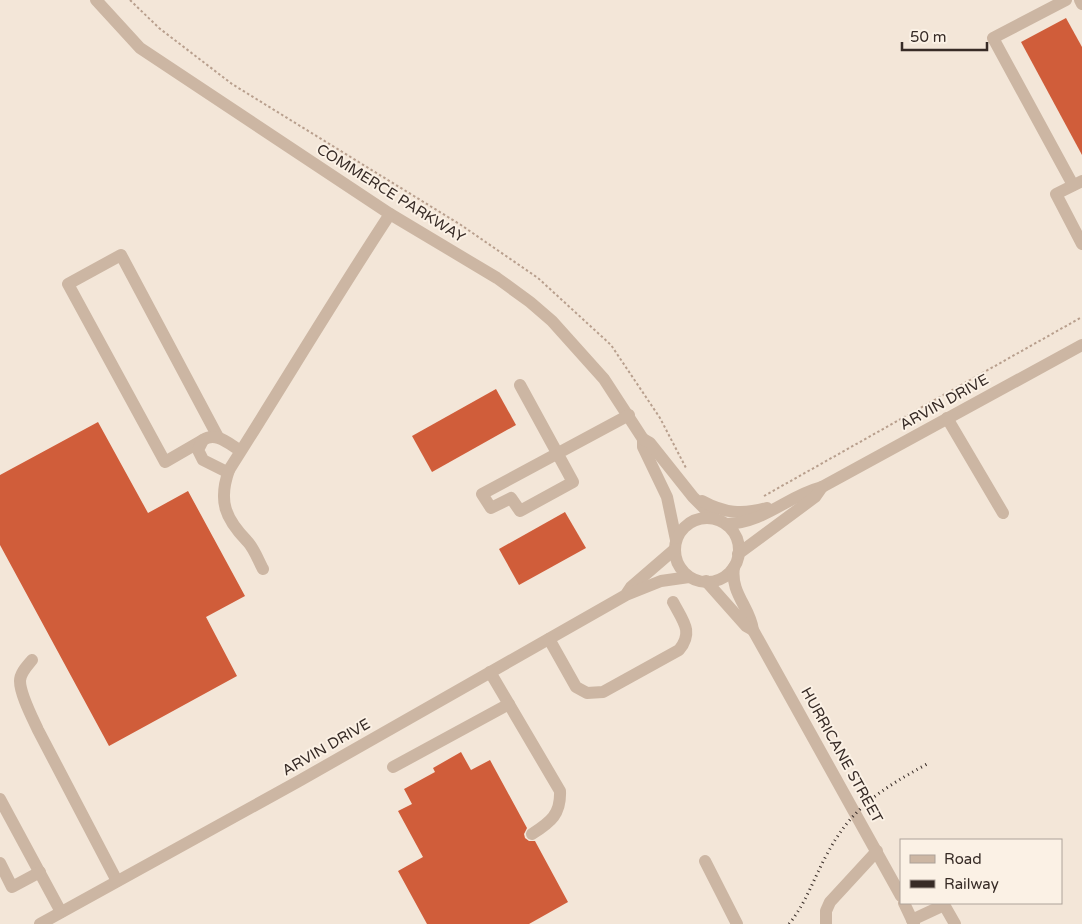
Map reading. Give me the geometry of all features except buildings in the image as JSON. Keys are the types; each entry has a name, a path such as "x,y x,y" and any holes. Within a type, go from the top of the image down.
{"street":[{"name":"COMMERCE PARKWAY","path":"96,0 140,48 390,214 497,278 530,302 552,322 604,379 643,439 650,444 693,497 714,518"},
{"path":"1066,0 993,38 1078,183 1056,194 1082,244"},
{"path":"1080,0 1082,4"},
{"path":"263,569 248,542 239,535 227,513 223,501 222,488 229,470 390,214"},
{"path":"218,437 208,437 165,462 68,284 121,255 218,437 241,451"},
{"name":"ARVIN DRIVE","path":"727,524 755,520 811,490 822,487 1082,345"},
{"path":"520,384 559,454 573,482 520,512 511,498 491,508 482,494 559,454 629,415"},
{"path":"947,418 1003,513"},
{"name":"COMMERCE PARKWAY","path":"643,439 643,447 667,497 675,545"},
{"path":"203,440 198,450 203,460 224,471 229,470"},
{"name":"ARVIN DRIVE","path":"738,554 815,497 822,487"},
{"path":"693,497 718,510 731,513 756,511 786,504"},
{"path":"706,581 722,577 734,567 738,554 736,538 727,524 714,518"},
{"name":"ARVIN DRIVE","path":"626,595 631,587 675,545 689,524 696,520 714,518"},
{"path":"675,545 678,565 689,577"},
{"name":"HURRICANE STREET","path":"734,567 734,586 754,630 877,850 896,874 900,892"},
{"name":"ARVIN DRIVE","path":"40,924 626,595 660,580 689,577 706,581"},
{"name":"HURRICANE STREET","path":"706,581 746,626 754,630"},
{"path":"549,639 576,688 588,693 603,692 683,646 686,642 688,629 674,602"},
{"path":"32,660 23,671 20,681 28,707 42,739 117,882"},
{"path":"490,672 560,791 561,804 554,816 532,834"},
{"path":"393,768 508,704"},
{"path":"0,800 61,912"},
{"path":"826,924 826,911 830,902 877,850"},
{"path":"705,861 737,924"},
{"path":"0,863 12,886 40,872"},
{"path":"904,904 913,922 944,904 955,924"}],"path":[{"path":"130,0 159,28 232,84 461,225 538,278 610,345 660,418 689,473"},
{"path":"759,498 1082,317"}],"railway":[{"path":"789,924 805,900 826,856 846,825 868,802 881,792 927,764"}]}
